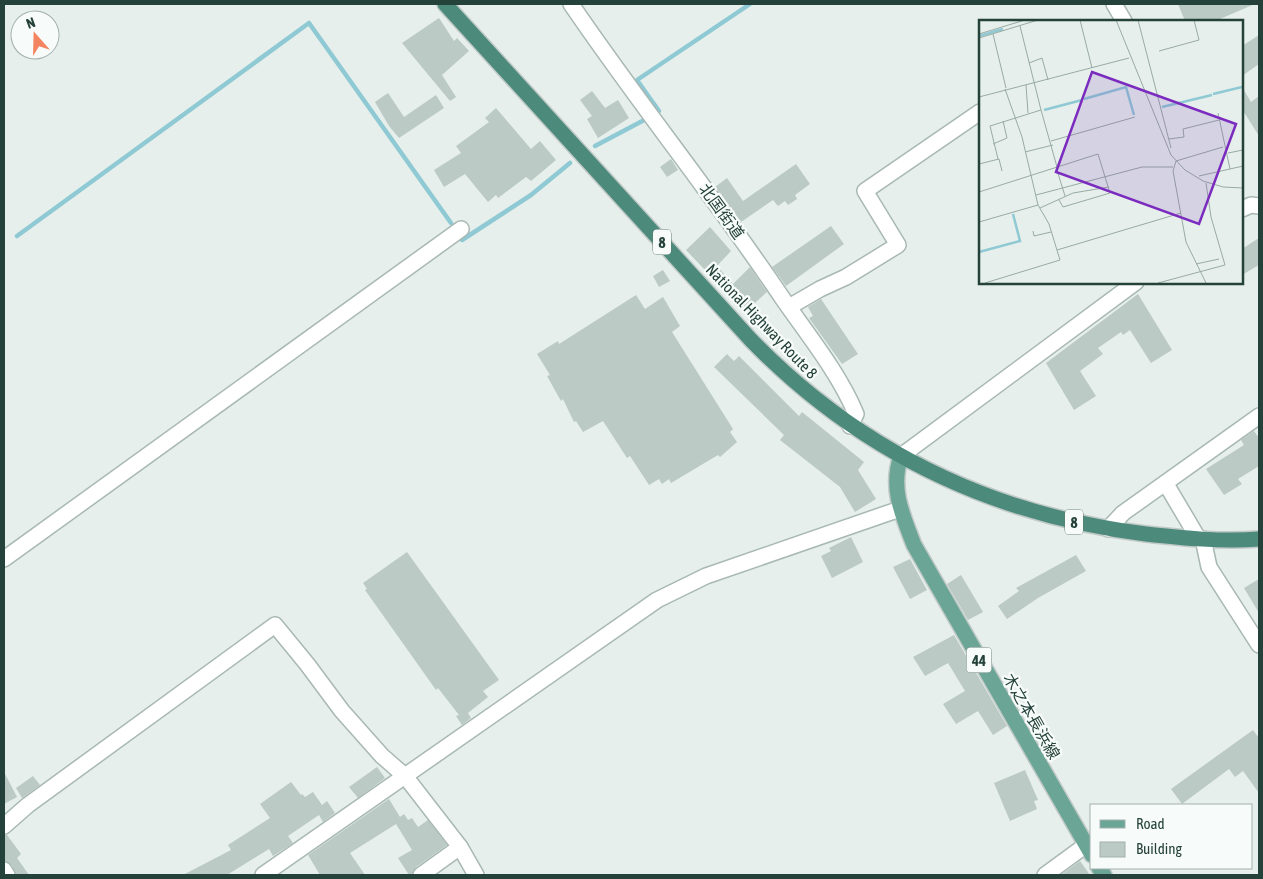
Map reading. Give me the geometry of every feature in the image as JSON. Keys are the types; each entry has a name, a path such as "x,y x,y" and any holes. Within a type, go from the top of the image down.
{"highway":[{"name":"National Highway Route 8","path":"445,4 751,340 800,388 850,426 901,456 961,486 1041,515 1108,529 1200,539 1259,539"}],"main road":[{"name":"木之本長浜線","path":"901,456 895,472 900,509 914,544 1089,850"}],"street":[{"name":"北国街道","path":"572,4 747,244 850,399 856,414 850,426"},
{"path":"789,307 846,277 898,245 865,191 979,113"},
{"path":"1243,209 1251,205 1259,206"},
{"path":"4,559 461,229"},
{"path":"901,456 1133,284"},
{"path":"1108,529 1123,513 1259,416"},
{"path":"1166,484 1200,539 1209,567 1259,645"},
{"path":"263,875 657,600 706,576 900,509"},
{"path":"4,826 28,804 275,625 342,711 382,756 405,776 460,847 476,875"},
{"path":"421,875 460,847"},
{"path":"1045,875 1089,850"},
{"path":"4,870 7,875"}],"building":[{"path":"1178,4 1255,4 1217,20 1185,20"},
{"path":"439,18 454,41 457,38 469,51 442,75 456,97 450,101 402,43"},
{"path":"1259,35 1259,64 1243,75 1243,45"},
{"path":"1243,89 1251,102 1259,96 1259,136 1243,111"},
{"path":"592,91 605,108 618,100 629,118 598,138 587,119 592,116 580,100"},
{"path":"388,93 404,117 436,95 444,108 399,138 389,126 375,102"},
{"path":"496,108 531,149 540,141 556,160 531,181 526,177 498,198 496,195 488,202 465,174 444,187 434,170 461,153 456,146 489,122 485,118"},
{"path":"671,159 678,170 667,177 660,167"},
{"path":"796,164 810,184 795,195 797,199 788,205 785,201 778,206 773,200 741,222 715,187 727,178 743,201"},
{"path":"831,226 844,244 786,286 772,267"},
{"path":"710,227 731,251 717,266 733,284 750,267 767,292 745,312 686,250"},
{"path":"1259,238 1259,265 1243,274 1243,248"},
{"path":"663,270 670,281 659,287 653,276"},
{"path":"1138,294 1172,350 1151,363 1130,330 1123,335 1121,332 1098,348 1103,354 1080,371 1096,396 1074,410 1046,363"},
{"path":"636,295 645,309 663,297 680,326 672,332 733,429 730,432 737,442 720,457 718,455 671,483 669,479 662,484 659,479 649,485 630,456 627,458 603,421 583,432 576,421 574,422 563,399 561,401 547,376 550,375 537,354 558,341 559,344"},
{"path":"821,299 858,354 842,364 809,318 813,316 808,307"},
{"path":"727,354 734,361 739,356 799,416 802,412 864,462 858,470 876,499 855,512 840,487 780,440 784,435 714,367"},
{"path":"1254,431 1259,438 1259,466 1238,479 1242,484 1224,495 1206,469 1244,445 1241,440"},
{"path":"851,537 863,562 832,578 821,556 831,551 829,548"},
{"path":"407,552 499,680 483,691 488,697 468,713 471,718 462,725 456,716 459,715 438,688 436,690 365,590 367,589 363,583"},
{"path":"1076,555 1086,571 1038,598 1007,619 998,606 1019,591 1016,588"},
{"path":"910,559 927,590 910,599 893,567"},
{"path":"961,575 983,612 968,620 947,584"},
{"path":"1259,579 1259,613 1244,588"},
{"path":"954,635 1007,726 993,735 978,711 956,724 943,704 965,691 948,663 925,676 913,657"},
{"path":"1253,730 1259,738 1259,793 1243,771 1235,777 1229,769 1182,804 1171,789"},
{"path":"377,767 385,778 358,798 349,787"},
{"path":"1025,770 1038,800 1034,801 1037,809 1010,821 994,783"},
{"path":"4,772 17,797 4,804"},
{"path":"33,776 40,785 22,798 16,788"},
{"path":"291,782 301,795 305,797 313,792 322,805 327,801 335,813 323,822 319,815 288,836 293,843 273,856 269,849 227,875 183,875 231,850 228,845 270,818 260,804"},
{"path":"389,799 400,817 404,814 408,820 412,818 418,827 428,820 447,845 416,867 412,875 409,875 398,858 412,850 396,824 350,853 365,875 320,875 308,855"},
{"path":"4,835 7,835 21,854 17,858 29,875 16,875 12,865 4,861"},
{"path":"1080,861 1090,875 1061,875"}],"waterway":[{"path":"659,111 637,80 750,4"},
{"path":"17,236 309,23 451,223"},
{"path":"595,146 648,118"},
{"path":"462,240 531,195 570,163"}]}
